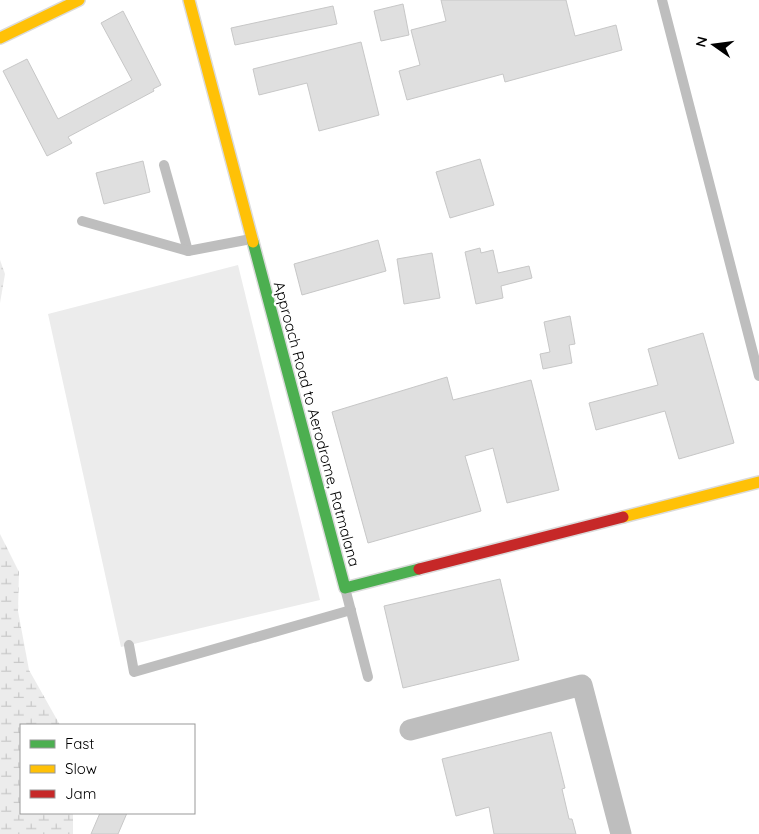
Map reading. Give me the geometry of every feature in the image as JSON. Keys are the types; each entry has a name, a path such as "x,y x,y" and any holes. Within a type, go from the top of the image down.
{"main road":[{"path":"0,38 79,0"},
{"name":"Approach Road to Aerodrome, Ratmalana","path":"188,0 345,588 759,482"}],"street":[{"path":"410,730 582,685 621,834"}],"lane":[{"path":"662,0 759,376"},
{"path":"164,165 188,251"},
{"path":"82,221 188,251 252,239"},
{"path":"345,588 368,677"},
{"path":"129,645 134,672 351,610"}],"green space":[{"path":"0,260 5,274 0,303"},
{"path":"238,265 320,600 121,647 48,314"},
{"path":"0,534 19,572 18,611 29,670 59,724 20,724 20,814 73,814 73,834 0,834"}],"building":[{"path":"441,0 566,0 575,36 616,25 622,50 505,82 503,74 407,100 399,71 420,65 411,30 446,21"},
{"path":"403,4 409,35 381,41 374,11"},
{"path":"333,6 337,24 235,45 231,28"},
{"path":"123,11 161,85 153,89 154,91 68,137 72,143 47,156 3,71 27,59 58,119 132,80 101,23"},
{"path":"361,42 379,115 319,131 307,83 259,95 253,69"},
{"path":"480,159 494,205 450,218 436,172"},
{"path":"143,161 150,192 104,204 96,173"},
{"path":"378,240 386,271 302,295 294,264"},
{"path":"480,248 481,253 493,250 498,273 529,266 532,278 501,286 503,298 476,304 465,252"},
{"path":"432,253 440,298 404,304 397,259"},
{"path":"570,316 575,344 569,345 572,363 543,369 540,354 550,352 544,322"},
{"path":"703,333 734,443 679,459 665,411 596,430 589,403 658,385 648,349"},
{"path":"447,377 453,400 531,380 559,490 507,503 493,448 465,456 481,511 368,543 332,412"},
{"path":"500,579 519,660 403,688 384,606"},
{"path":"551,732 565,788 562,789 569,819 572,819 576,834 494,834 489,807 456,816 442,759"},
{"path":"100,814 127,814 118,834 91,834"}],"traffic: fast":[{"path":"253,242 345,588 419,569"}],"traffic: slow":[{"path":"0,38 79,0"},
{"path":"189,0 253,242"},
{"path":"623,517 759,482"}],"traffic: jam":[{"path":"419,569 623,517"}]}
